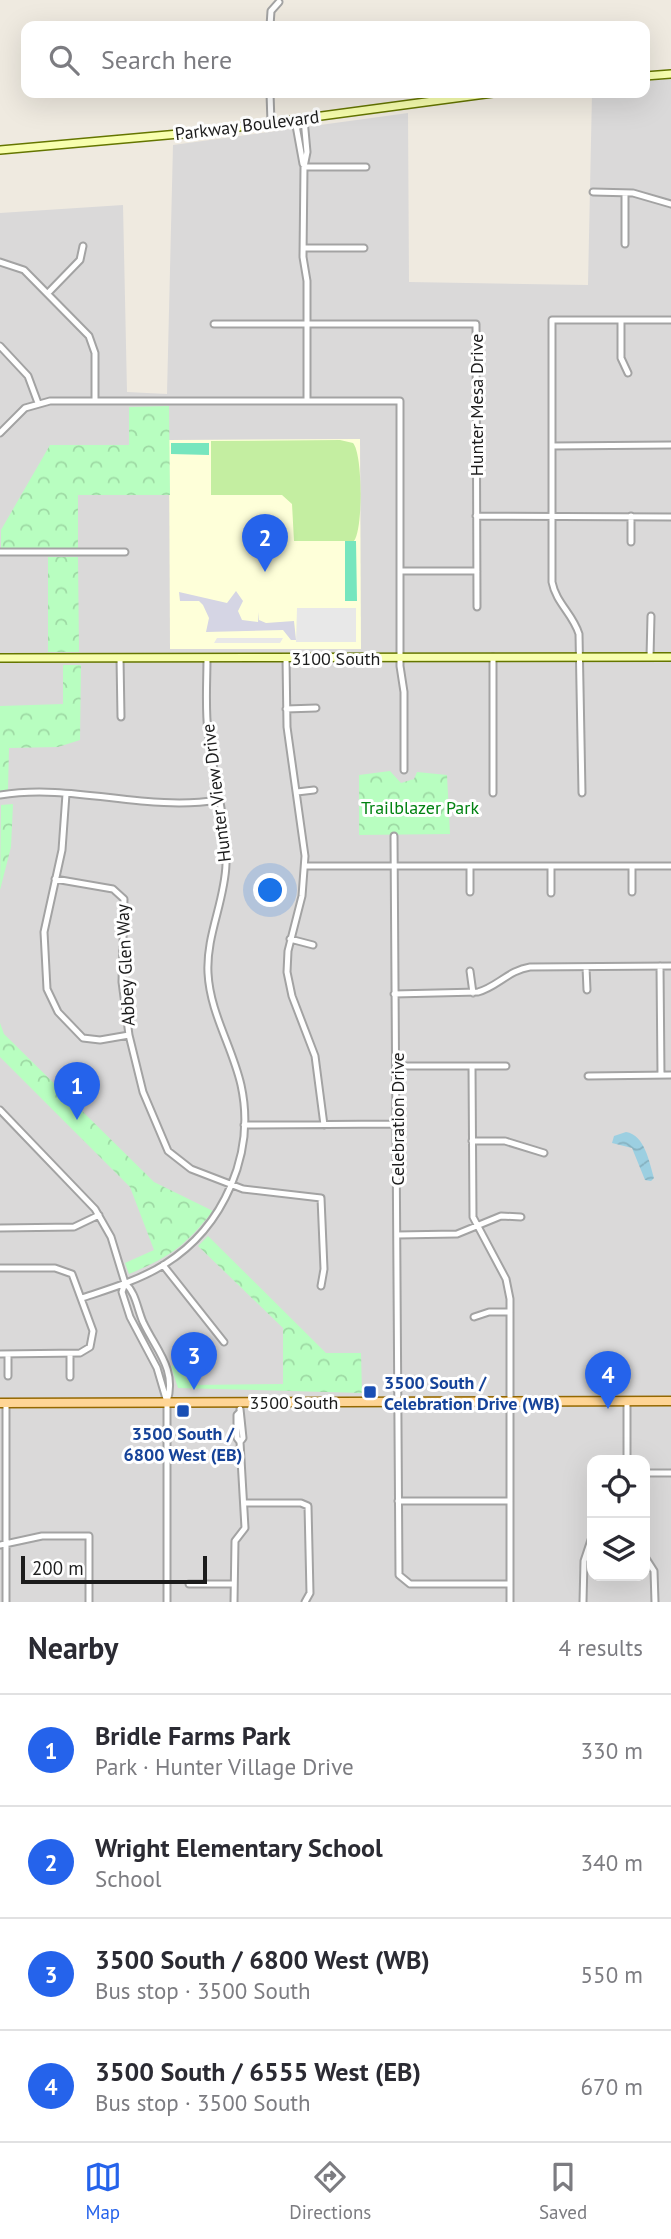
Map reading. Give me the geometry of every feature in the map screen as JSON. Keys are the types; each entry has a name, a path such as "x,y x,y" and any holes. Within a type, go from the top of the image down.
{"main road":[{"path":"650,76 671,74"},
{"name":"Parkway Boulevard","path":"0,149 271,123 457,98"},
{"name":"3100 South","path":"0,658 671,659"},
{"name":"3500 South","path":"3,1403 671,1401"}],"street":[{"path":"270,21 271,11 279,2"},
{"path":"270,98 271,123"},
{"path":"304,119 307,152 304,167"},
{"path":"295,120 304,167 307,401"},
{"path":"304,167 366,167"},
{"path":"593,192 625,193 671,204"},
{"path":"625,193 625,244"},
{"path":"48,293 80,260 83,246"},
{"path":"304,248 364,248"},
{"path":"0,262 24,270 92,342 95,359 95,401"},
{"path":"582,793 581,657 576,626 552,586 552,320 671,320"},
{"path":"621,320 621,358 628,373"},
{"path":"214,324 307,324"},
{"name":"Hunter Mesa Drive","path":"307,324 476,324 477,607"},
{"path":"0,346 28,376 38,403"},
{"path":"0,433 25,408 38,403 400,401 400,657 404,690 404,770"},
{"path":"552,446 671,445"},
{"path":"476,516 671,517"},
{"path":"631,516 631,542"},
{"path":"0,552 125,552"},
{"path":"400,571 477,571"},
{"path":"650,657 651,616"},
{"path":"493,657 493,793"},
{"path":"120,658 121,717"},
{"name":"Hunter View Drive","path":"82,1298 125,1283 163,1265 199,1236 232,1185 241,1152 244,1125 241,1087 215,1012 208,974 210,935 226,866 207,724 207,658"},
{"path":"286,658 286,709 305,866 300,907 290,939 288,979 318,1070 324,1125"},
{"path":"286,709 316,708"},
{"path":"297,792 314,790"},
{"path":"0,795 66,794 177,804 218,800"},
{"path":"66,794 64,837 43,943 45,981 53,1005 83,1038 100,1040 129,1035"},
{"name":"Celebration Drive","path":"394,836 398,1572 404,1582 510,1584"},
{"path":"305,866 671,866"},
{"path":"470,866 470,892"},
{"path":"551,866 551,892"},
{"path":"632,866 632,892"},
{"name":"Abbey Glen Way","path":"55,879 113,889 122,896 122,982 129,1035 143,1092 169,1150 191,1169 253,1192 321,1198 324,1269 321,1286"},
{"path":"290,939 313,945"},
{"path":"660,966 661,1075"},
{"path":"394,994 473,993 489,988 515,971 530,967 671,966"},
{"path":"586,967 587,990"},
{"path":"470,971 473,993"},
{"path":"305,1028 314,1025"},
{"path":"396,1066 506,1066"},
{"path":"472,1066 472,1205 477,1226 506,1279 510,1312 510,1602"},
{"path":"588,1076 671,1075"},
{"path":"0,1110 99,1215 111,1237 125,1283 132,1289 142,1320 167,1366 171,1388 166,1402"},
{"path":"244,1125 397,1124"},
{"path":"472,1141 505,1141 544,1153"},
{"path":"0,1228 74,1227 99,1215"},
{"path":"397,1235 452,1234 501,1216 521,1217"},
{"path":"163,1265 224,1342"},
{"path":"0,1268 66,1270 76,1279 93,1334 88,1349 70,1354 0,1354"},
{"path":"125,1283 122,1292 130,1317 157,1368 166,1402 167,1602"},
{"path":"474,1317 489,1312 510,1312"},
{"path":"8,1354 8,1376"},
{"path":"70,1354 70,1377"},
{"path":"626,1401 627,1455"},
{"path":"234,1602 235,1541 245,1528 240,1402"},
{"path":"3,1403 3,1544 6,1602"},
{"path":"650,1473 671,1473"},
{"path":"398,1501 510,1501"},
{"path":"245,1503 301,1503 307,1506 310,1593 306,1601"},
{"path":"3,1544 42,1536 89,1536 89,1602"},
{"path":"583,1602 584,1560 587,1551"},
{"path":"650,1565 654,1571 655,1602"},
{"path":"189,1584 234,1584"}],"shaded area":[{"path":"671,79 671,1602 0,1602 0,213 123,205 127,392 167,394 173,145 408,113 409,282 588,285 592,98 650,98 650,81"},
{"path":"360,439 361,649 170,649 169,440"},
{"path":"236,591 243,601 238,611 242,620 258,622 259,612 259,620 266,623 294,621 296,640 291,640 283,630 206,632 209,618 203,605 199,601 180,601 179,592 227,603"},
{"path":"297,608 356,608 356,642 296,642"},
{"path":"217,638 283,638 280,643 214,643"}],"green space":[{"path":"169,406 170,495 78,495 78,549 1,549 1,530 50,445 129,445 129,407"},
{"path":"340,440 353,443 359,461 360,508 354,541 294,541 292,504 282,495 211,495 211,441"},
{"path":"171,443 209,443 209,455 171,454"},
{"path":"345,541 356,541 357,601 345,601"},
{"path":"48,557 78,557 79,652 48,652"},
{"path":"63,665 81,665 80,740 58,747 9,748 8,790 0,791 0,706 63,704"},
{"name":"Trailblazer Park","path":"390,771 401,783 414,779 417,772 447,775 450,834 359,835 359,775"},
{"path":"13,804 11,847 0,890 1,805"},
{"path":"0,1023 4,1034 154,1182 213,1211 176,1249 129,1274 125,1263 154,1250 130,1187 0,1057"},
{"path":"208,1236 326,1353 361,1353 362,1393 178,1388 171,1366 175,1365 192,1385 283,1384 283,1328 198,1246"}],"water":[{"path":"626,1132 638,1138 642,1144 654,1178 651,1181 645,1180 632,1148 612,1143 614,1136"}],"place":[{"name":"Wright Elementary School","path":"265,572"},
{"name":"Bridle Farms Park","path":"77,1120"},
{"name":"3500 South / 6800 West (WB)","path":"194,1390"},
{"name":"3500 South / Celebration Drive (WB)","path":"370,1392"},
{"name":"3500 South / 6555 West (EB)","path":"608,1409"},
{"name":"3500 South / 6800 West (EB)","path":"183,1411"}]}
